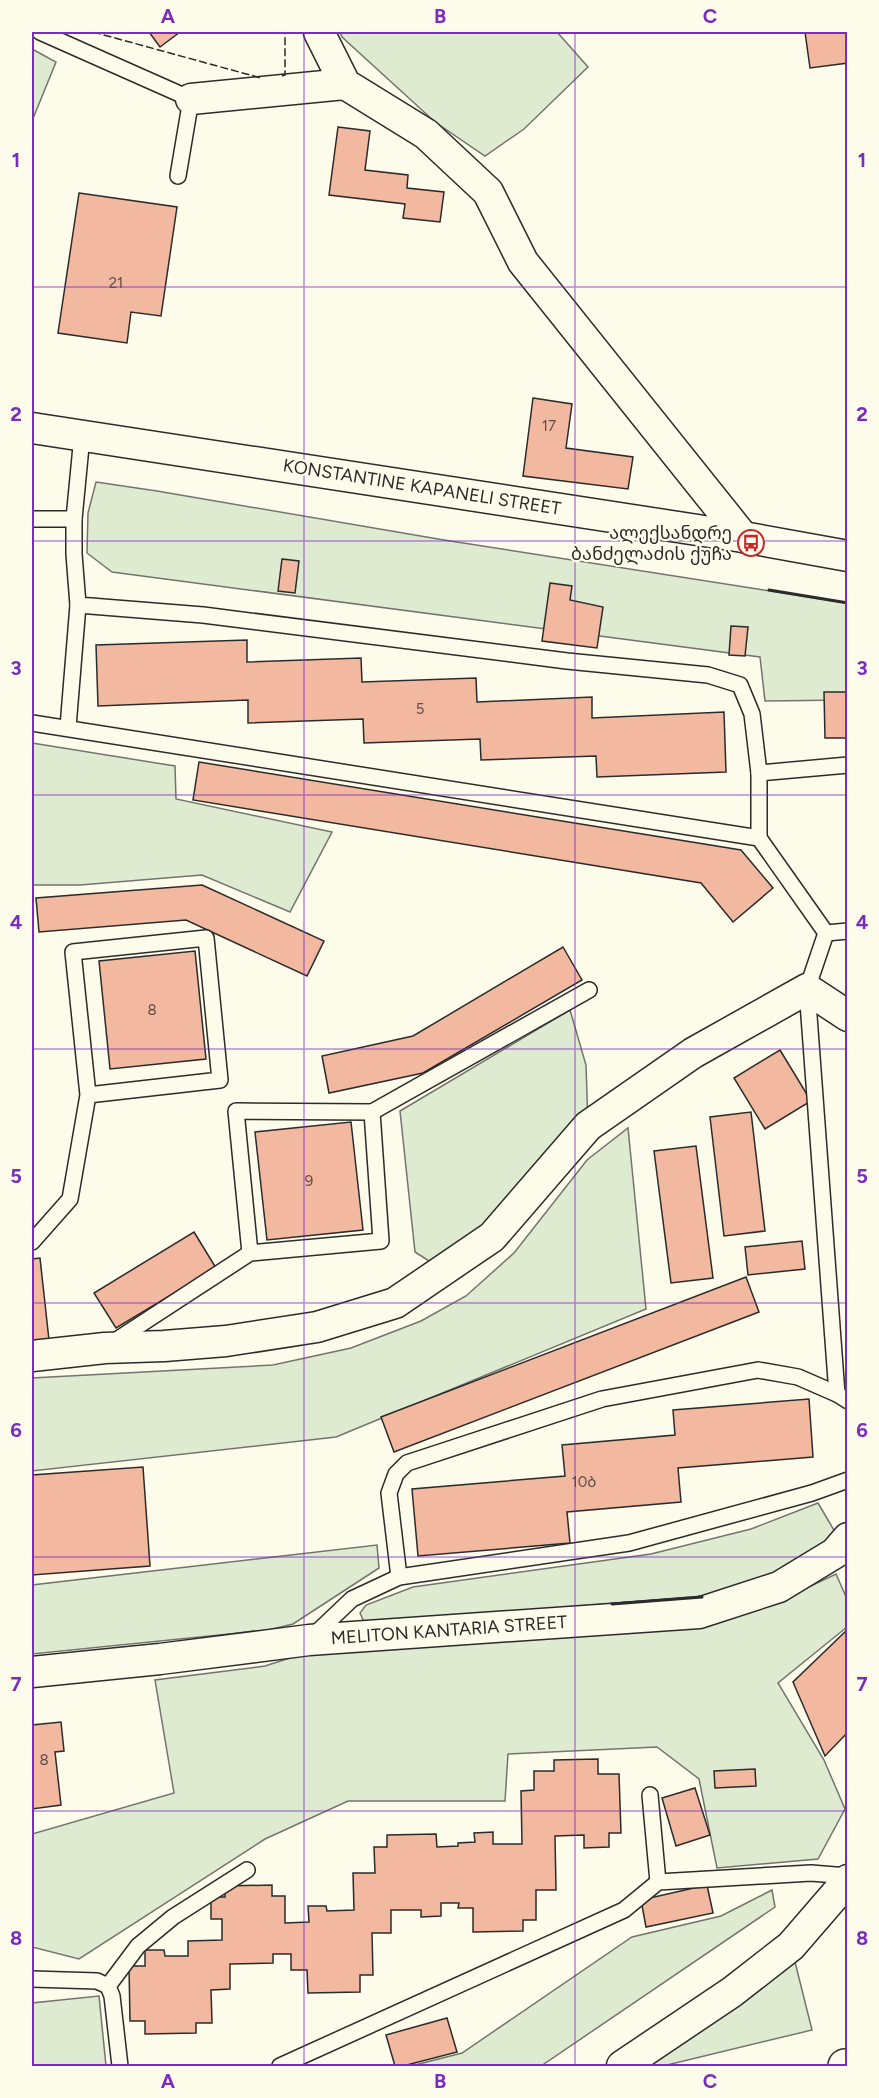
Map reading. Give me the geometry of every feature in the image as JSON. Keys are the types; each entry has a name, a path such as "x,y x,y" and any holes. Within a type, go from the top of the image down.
{"street":[{"path":"319,32 345,84 426,134 488,192 523,262 743,537"},
{"path":"191,99 345,84"},
{"name":"KONSTANTINE KAPANELI STREET","path":"32,428 743,537 848,556"},
{"path":"32,1356 105,1348 226,1341 306,1328 395,1303 492,1237 588,1126 693,1053 807,989 848,1016"},
{"name":"MELITON KANTARIA STREET","path":"32,1672 309,1640 699,1613 779,1587 835,1553 848,1538"},
{"path":"622,2067 732,1992 791,1946 848,1878"}],"lane":[{"path":"40,32 191,99 178,176"},
{"path":"68,728 78,605 74,519 82,436"},
{"path":"32,519 74,519"},
{"path":"78,605 203,615 567,661 708,675 740,685 752,714 759,773 759,838 826,933"},
{"path":"32,723 759,838"},
{"path":"759,773 848,765"},
{"path":"826,933 848,931"},
{"path":"399,1577 389,1493 396,1474 407,1462 602,1399 758,1370 798,1377 842,1397 807,989 826,933"},
{"path":"32,1242 70,1199 88,1095 73,952 206,938 220,1080 88,1095"},
{"path":"250,1254 236,1111 372,1112 589,990"},
{"path":"105,1348 250,1254 381,1241 372,1112"},
{"path":"309,1640 352,1599 399,1577 629,1543 812,1493 848,1480"},
{"path":"650,1795 658,1882"},
{"path":"108,1986 138,1946 173,1917 247,1870"},
{"path":"280,2067 624,1910 658,1882 811,1873 848,1878"},
{"path":"32,1978 97,1981 108,1986 112,1996 120,2067"}],"green space":[{"path":"340,32 557,32 588,67 524,129 485,156 435,122 342,37"},
{"path":"32,49 56,62 32,121"},
{"path":"96,482 444,540 847,603 847,700 765,701 760,657 112,572 87,553 88,513"},
{"path":"32,743 175,766 176,799 332,832 290,912 202,875 80,885 32,885"},
{"path":"570,1010 586,1065 588,1126 443,1270 415,1252 400,1111"},
{"path":"628,1128 646,1309 336,1437 32,1471 32,1378 273,1365 351,1348 421,1321 466,1296 514,1253 587,1160"},
{"path":"818,1503 838,1537 800,1562 728,1594 383,1622 364,1622 360,1613 366,1605 413,1587 651,1554 751,1529"},
{"path":"377,1545 379,1568 293,1624 268,1630 32,1654 32,1585"},
{"path":"836,1574 847,1599 847,1627 778,1683 824,1760 845,1809 818,1859 717,1868 699,1779 657,1747 508,1754 505,1801 348,1801 265,1839 79,1959 32,1947 32,1834 174,1793 155,1680 265,1666 296,1656 775,1603"},
{"path":"772,1890 775,1907 541,2066 411,2066 462,2053 632,1937 721,1916"},
{"path":"791,1946 812,2030 663,2066 649,2066 732,1992"},
{"path":"99,1996 106,2066 32,2066 32,2003"}],"building":[{"path":"149,32 180,32 160,47"},
{"path":"805,32 848,32 848,63 810,68"},
{"path":"338,127 370,131 365,170 408,175 407,188 444,192 440,222 403,218 405,204 329,195"},
{"path":"79,193 177,207 161,316 131,312 127,343 58,333"},
{"path":"533,398 572,404 566,448 633,457 628,489 523,476"},
{"path":"282,559 299,561 295,593 278,591"},
{"path":"550,583 572,586 570,600 603,607 597,648 542,641"},
{"path":"731,626 748,627 745,656 729,655"},
{"path":"247,640 247,662 361,658 362,682 476,678 477,702 592,697 592,718 724,712 726,772 597,777 596,756 481,760 480,739 364,743 363,719 248,723 248,700 98,706 96,645"},
{"path":"824,692 848,692 848,738 825,738"},
{"path":"199,762 741,850 773,888 733,922 701,883 193,800"},
{"path":"202,885 324,941 307,976 186,920 39,932 36,898"},
{"path":"563,947 582,980 423,1073 329,1093 322,1056 413,1036"},
{"path":"195,951 206,1059 110,1069 99,961"},
{"path":"780,1050 811,1101 765,1129 734,1078"},
{"path":"751,1112 765,1231 724,1236 710,1117"},
{"path":"351,1122 363,1230 267,1240 255,1132"},
{"path":"696,1146 713,1278 671,1283 654,1151"},
{"path":"194,1232 216,1268 116,1328 94,1293"},
{"path":"802,1241 805,1269 748,1275 745,1247"},
{"path":"40,1258 49,1340 32,1342 32,1259"},
{"path":"746,1277 759,1312 394,1452 381,1417"},
{"path":"809,1399 813,1457 678,1468 681,1502 567,1512 570,1543 418,1556 412,1489 565,1476 562,1445 675,1435 673,1410"},
{"path":"143,1467 150,1566 32,1575 32,1475"},
{"path":"848,1629 848,1732 825,1756 793,1682"},
{"path":"61,1722 64,1751 55,1752 61,1805 32,1809 32,1725"},
{"path":"598,1759 598,1774 619,1774 621,1833 609,1833 609,1847 584,1848 584,1835 555,1836 556,1890 536,1890 536,1920 523,1920 523,1931 473,1932 473,1908 458,1908 459,1903 441,1903 441,1916 421,1917 421,1910 391,1910 391,1933 372,1933 373,1975 360,1975 360,1992 308,1993 307,1970 291,1970 291,1954 273,1954 273,1963 230,1964 230,1989 211,1990 212,2023 196,2023 196,2033 145,2034 145,2021 130,2021 129,1966 145,1966 145,1950 164,1950 165,1956 188,1956 188,1941 222,1940 222,1919 211,1919 211,1897 225,1897 225,1886 272,1885 272,1896 285,1896 285,1923 309,1922 308,1906 326,1906 327,1911 354,1910 353,1873 375,1873 374,1847 387,1847 387,1835 436,1834 437,1847 475,1842 474,1833 493,1832 493,1844 522,1844 521,1791 534,1790 534,1771 554,1771 554,1760"},
{"path":"755,1769 756,1786 715,1788 714,1771"},
{"path":"695,1788 710,1835 676,1846 662,1798"},
{"path":"707,1885 713,1913 646,1927 641,1900"},
{"path":"447,2018 457,2052 395,2066 386,2035"}],"fence":[{"path":"93,32 261,78"},
{"path":"282,76 285,75 285,32"}],"wall":[{"path":"769,590 848,603"},
{"path":"612,1604 702,1597"}],"place":[{"name":"ალექსანდრე ბანძელაძის ქუჩა","path":"751,543"}]}
